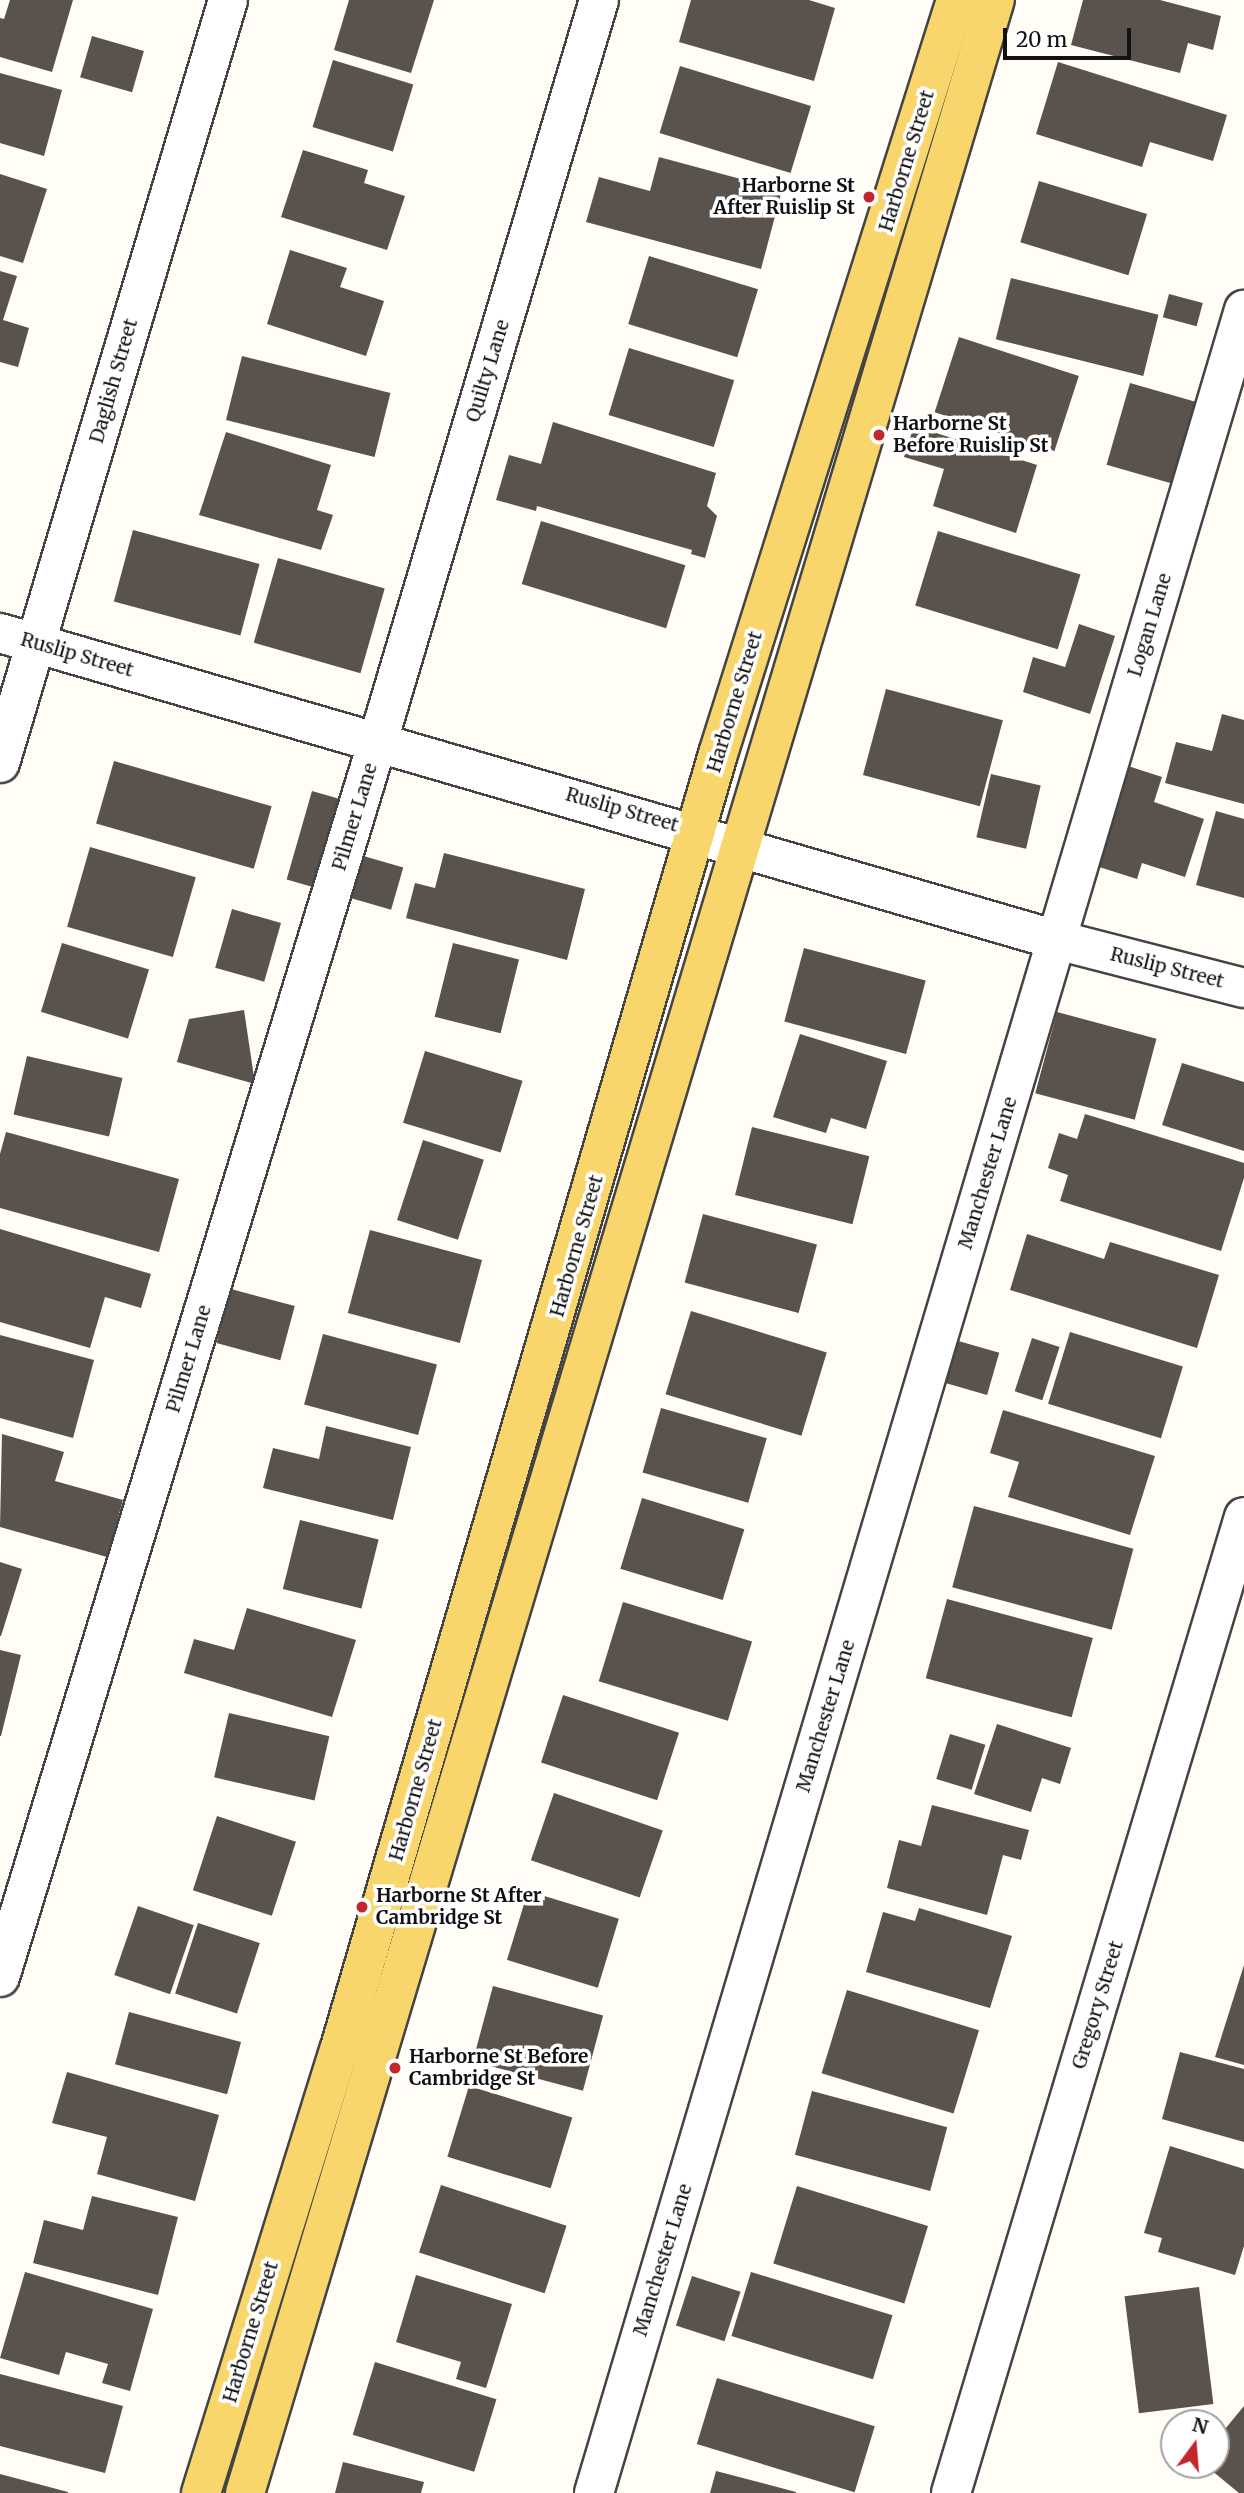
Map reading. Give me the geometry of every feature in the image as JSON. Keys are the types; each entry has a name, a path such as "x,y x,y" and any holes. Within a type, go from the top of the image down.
{"main road":[{"name":"Harborne Street","path":"201,2493 339,2051 696,832 956,0"},
{"name":"Harborne Street","path":"245,2493 995,0"}],"street":[{"name":"Daglish Street","path":"0,763 228,0"},
{"name":"Quilty Lane","path":"378,741 599,0"},
{"name":"Logan Lane","path":"1057,940 1244,310"},
{"name":"Ruslip Street","path":"0,633 739,844 1057,940 1244,988"},
{"name":"Pilmer Lane","path":"0,1977 378,741"},
{"name":"Manchester Lane","path":"594,2493 1057,940"},
{"name":"Gregory Street","path":"951,2493 1244,1517"}],"building":[{"path":"10,0 73,0 52,72 0,57 0,18 4,19"},
{"path":"349,0 434,0 411,73 334,50"},
{"path":"691,0 809,0 835,8 814,81 679,42"},
{"path":"1083,0 1160,0 1221,16 1213,50 1188,43 1180,73 1071,45"},
{"path":"92,36 144,51 132,92 80,77"},
{"path":"333,60 413,85 393,152 313,127"},
{"path":"1058,62 1227,115 1213,161 1150,142 1142,167 1036,134"},
{"path":"680,66 811,106 791,173 660,133"},
{"path":"0,73 62,90 44,156 0,143"},
{"path":"303,150 368,170 364,183 405,196 387,250 281,217"},
{"path":"659,157 782,190 761,269 586,222 599,177 650,191"},
{"path":"0,174 47,189 23,263 0,256"},
{"path":"1039,181 1147,214 1128,275 1020,242"},
{"path":"290,250 347,268 340,287 384,301 366,356 267,324"},
{"path":"649,256 758,289 737,357 628,324"},
{"path":"0,271 17,276 3,320 29,328 18,367 0,362"},
{"path":"1011,278 1158,315 1143,376 996,339"},
{"path":"1169,294 1203,303 1197,326 1163,317"},
{"path":"959,337 1079,376 1054,451 935,412"},
{"path":"629,348 734,380 714,447 609,415"},
{"path":"242,356 390,393 374,457 226,420"},
{"path":"1130,383 1195,402 1172,483 1107,465"},
{"path":"553,422 716,473 707,506 717,516 705,558 691,554 692,550 537,506 536,511 496,500 509,455 541,464"},
{"path":"914,426 1037,465 1016,533 933,506 944,469 904,457"},
{"path":"226,432 331,465 317,510 333,515 321,550 199,515"},
{"path":"541,521 685,565 666,628 522,584"},
{"path":"133,530 260,564 240,635 114,601"},
{"path":"938,531 1080,575 1058,649 915,606"},
{"path":"278,558 385,589 360,673 254,643"},
{"path":"1079,624 1115,636 1090,714 1023,692 1033,657 1065,667"},
{"path":"886,689 1003,720 980,806 863,775"},
{"path":"1222,714 1244,720 1244,804 1165,783 1176,742 1212,751"},
{"path":"114,761 272,806 254,869 96,823"},
{"path":"1125,765 1162,777 1154,802 1204,819 1185,877 1142,863 1137,879 1093,865"},
{"path":"991,774 1041,785 1026,849 976,837"},
{"path":"312,791 340,799 315,887 287,879"},
{"path":"1216,811 1244,819 1244,898 1196,885"},
{"path":"90,847 196,877 173,957 67,927"},
{"path":"444,853 585,889 567,960 406,918 415,883 435,888"},
{"path":"360,855 403,867 391,910 348,897"},
{"path":"232,909 281,923 264,982 215,968"},
{"path":"62,943 149,970 128,1038 41,1012"},
{"path":"453,943 519,959 501,1033 435,1017"},
{"path":"804,948 926,981 906,1054 784,1021"},
{"path":"244,1010 255,1084 177,1062 189,1019"},
{"path":"1057,1012 1156,1039 1135,1120 1035,1093"},
{"path":"800,1034 887,1061 866,1129 831,1118 826,1133 773,1117"},
{"path":"425,1051 523,1081 501,1153 403,1123"},
{"path":"27,1056 122,1078 109,1137 14,1114"},
{"path":"1182,1063 1244,1082 1244,1151 1162,1125"},
{"path":"1085,1114 1244,1163 1244,1178 1221,1251 1060,1201 1068,1175 1048,1168 1059,1133 1077,1139"},
{"path":"752,1127 869,1156 852,1224 735,1195"},
{"path":"6,1132 179,1179 159,1252 0,1208 0,1154"},
{"path":"423,1140 484,1160 458,1240 397,1220"},
{"path":"703,1214 817,1245 799,1313 685,1283"},
{"path":"0,1229 151,1274 141,1308 105,1297 90,1348 0,1322"},
{"path":"370,1230 482,1260 460,1343 348,1313"},
{"path":"1027,1234 1104,1259 1110,1242 1219,1275 1197,1348 1010,1290"},
{"path":"231,1289 295,1306 280,1360 217,1343"},
{"path":"691,1311 827,1353 801,1436 666,1394"},
{"path":"1070,1332 1183,1366 1161,1438 1048,1404"},
{"path":"323,1334 437,1365 418,1435 304,1405"},
{"path":"0,1335 94,1360 73,1438 0,1418"},
{"path":"1032,1338 1060,1347 1042,1400 1015,1391"},
{"path":"955,1340 999,1353 987,1395 943,1382"},
{"path":"661,1408 767,1438 748,1503 643,1472"},
{"path":"1003,1410 1155,1456 1130,1535 1008,1497 1019,1462 990,1453"},
{"path":"326,1426 411,1447 393,1520 263,1488 273,1448 319,1459"},
{"path":"2,1434 64,1452 55,1481 123,1500 107,1557 0,1527"},
{"path":"642,1498 744,1529 723,1600 620,1569"},
{"path":"974,1506 1133,1549 1112,1630 952,1587"},
{"path":"300,1520 379,1540 361,1608 283,1589"},
{"path":"0,1562 22,1569 1,1636 0,1636"},
{"path":"947,1599 1093,1638 1072,1717 926,1678"},
{"path":"623,1602 752,1641 728,1721 599,1681"},
{"path":"247,1608 356,1640 332,1717 184,1673 194,1639 234,1650"},
{"path":"0,1650 21,1655 1,1736 0,1736"},
{"path":"563,1695 679,1733 657,1800 541,1763"},
{"path":"229,1713 329,1736 315,1800 214,1777"},
{"path":"997,1724 1071,1748 1060,1784 1042,1778 1031,1812 974,1794"},
{"path":"950,1734 985,1745 972,1790 936,1779"},
{"path":"554,1793 663,1830 640,1898 531,1860"},
{"path":"932,1805 1029,1830 1021,1860 1003,1855 987,1915 887,1888 899,1840 921,1846"},
{"path":"217,1816 296,1842 272,1916 193,1890"},
{"path":"528,1891 619,1919 598,1988 507,1960"},
{"path":"138,1906 194,1925 170,1994 114,1975"},
{"path":"919,1908 1012,1936 990,2008 866,1972 883,1912 915,1921"},
{"path":"198,1923 260,1943 237,2013 175,1993"},
{"path":"1244,1965 1244,2065 1215,2057"},
{"path":"493,1986 603,2016 583,2091 473,2061"},
{"path":"847,1990 979,2030 954,2114 822,2073"},
{"path":"129,2012 241,2042 227,2094 115,2064"},
{"path":"1180,2052 1244,2069 1244,2142 1162,2119"},
{"path":"67,2072 219,2115 195,2201 97,2174 107,2137 52,2123"},
{"path":"469,2086 572,2118 551,2188 447,2157"},
{"path":"812,2091 947,2127 930,2191 795,2155"},
{"path":"1170,2146 1244,2169 1244,2246 1235,2275 1158,2252 1162,2238 1144,2233"},
{"path":"441,2185 567,2226 545,2293 419,2253"},
{"path":"797,2186 928,2226 904,2304 773,2263"},
{"path":"92,2196 178,2217 158,2295 33,2263 44,2220 83,2230"},
{"path":"25,2272 153,2309 130,2391 102,2383 108,2364 66,2352 59,2375 0,2358"},
{"path":"751,2272 893,2315 873,2379 731,2336"},
{"path":"416,2275 512,2304 486,2388 456,2379 461,2362 396,2342"},
{"path":"692,2276 741,2292 724,2341 676,2325"},
{"path":"1199,2287 1213,2404 1139,2413 1125,2296"},
{"path":"375,2362 496,2399 474,2472 353,2435"},
{"path":"0,2374 123,2406 105,2473 0,2446"},
{"path":"717,2378 875,2426 855,2492 697,2444"},
{"path":"1244,2406 1244,2493 1239,2493 1222,2479 1230,2479 1230,2423"},
{"path":"343,2462 424,2482 421,2493 335,2493"},
{"path":"716,2471 796,2492 796,2493 710,2493"},
{"path":"0,2474 68,2492 68,2493 0,2493"}],"place":[{"name":"Harborne St After Ruislip St","path":"869,197"},
{"name":"Harborne St Before Ruislip St","path":"879,435"},
{"name":"Harborne St After Cambridge St","path":"362,1907"},
{"name":"Harborne St Before Cambridge St","path":"395,2068"}]}
